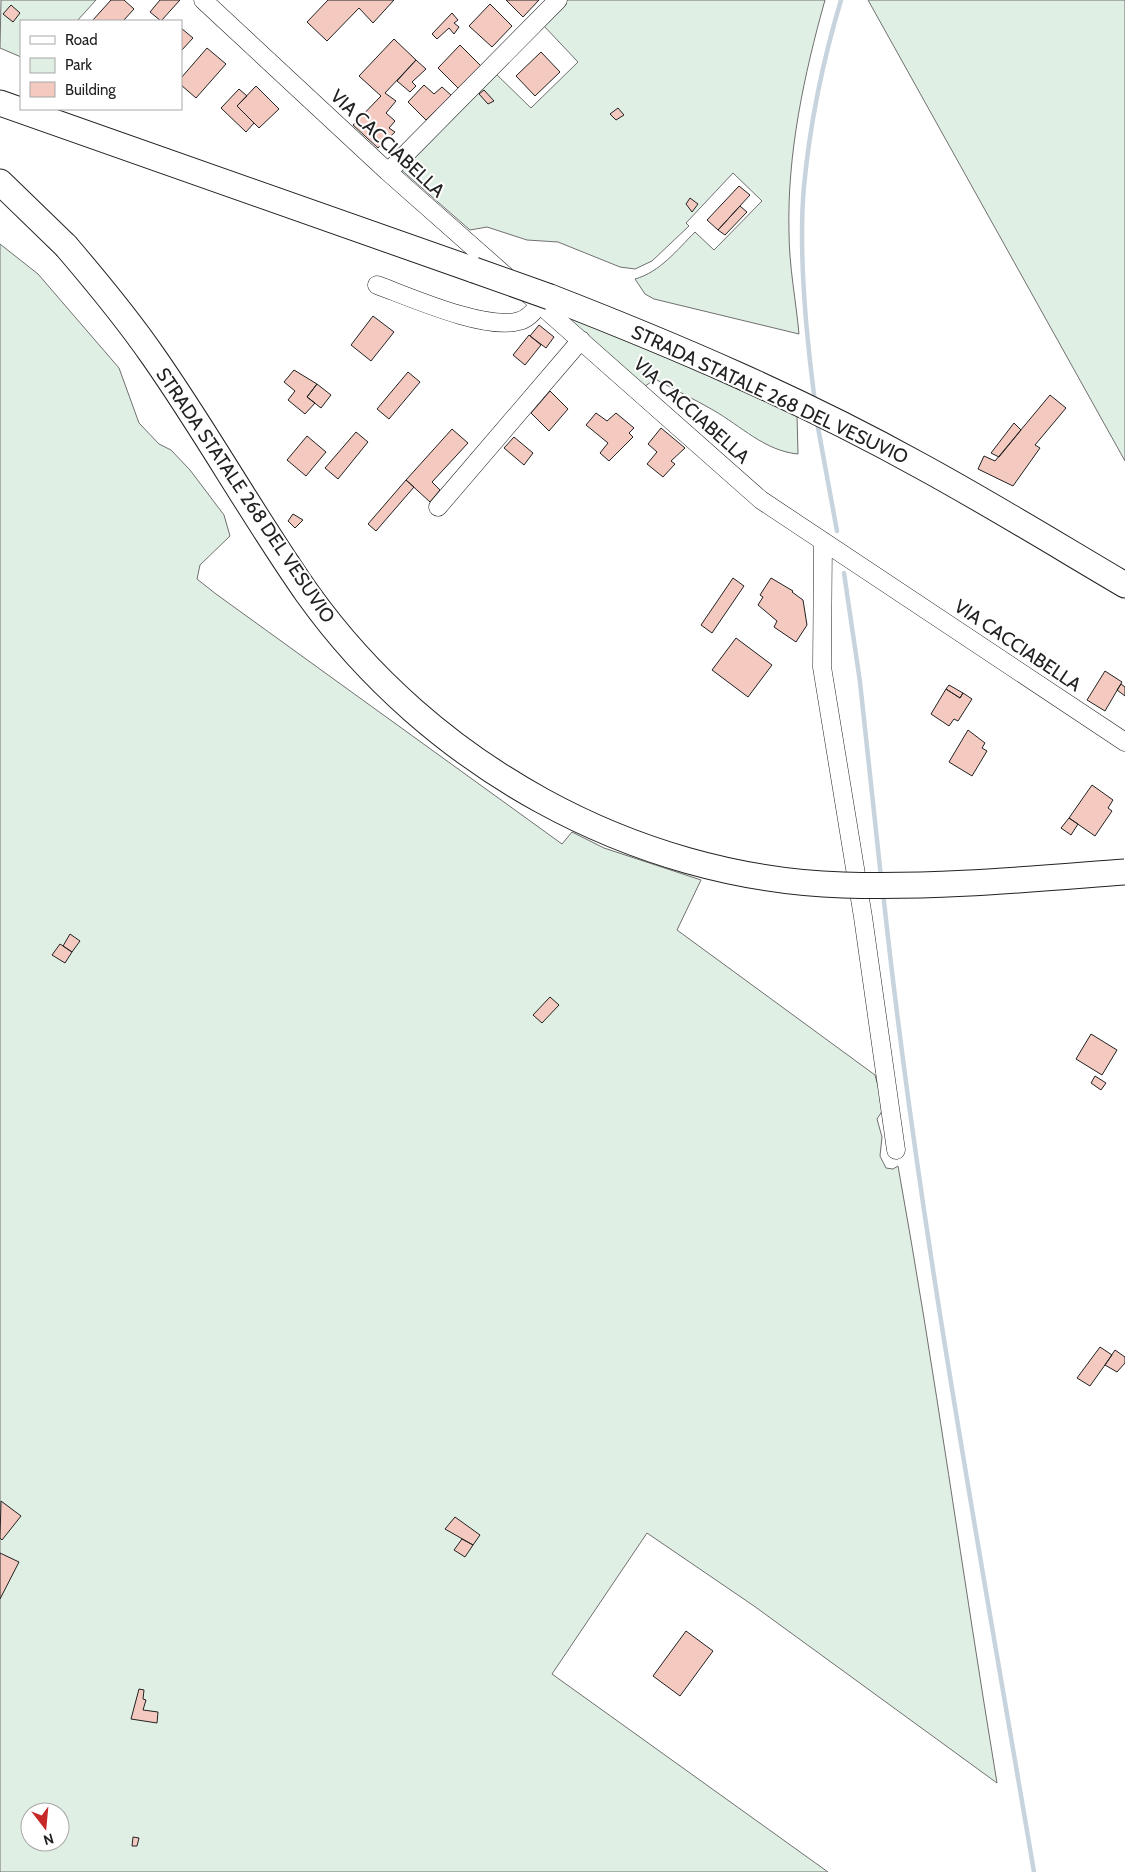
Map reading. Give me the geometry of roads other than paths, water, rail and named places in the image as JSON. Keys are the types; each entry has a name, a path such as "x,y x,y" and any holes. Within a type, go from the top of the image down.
{"highway":[{"name":"STRADA STATALE 268 DEL VESUVIO","path":"0,103 474,270 545,301 635,330 793,401 918,464 1125,585"},
{"name":"STRADA STATALE 268 DEL VESUVIO","path":"0,182 66,246 112,299 154,357 309,595 353,650 402,701 456,747 516,786 578,820 643,847 711,867 770,878 840,885 912,886 1125,872"}],"street":[{"path":"388,172 558,0"},
{"name":"VIA CACCIABELLA","path":"211,2 465,243 545,301 581,340 761,500 1125,742"},
{"path":"377,285 458,315 503,322 520,321 527,318 545,301"},
{"path":"438,507 581,340"},
{"path":"823,541 822,666 863,918 896,1150"}],"waterway":[{"path":"815,402 802,266 802,212 810,139 818,92 841,0"},
{"path":"817,422 837,531"},
{"path":"844,573 860,682 881,877"},
{"path":"883,892 897,1015 932,1261 971,1505 1034,1872"}]}
